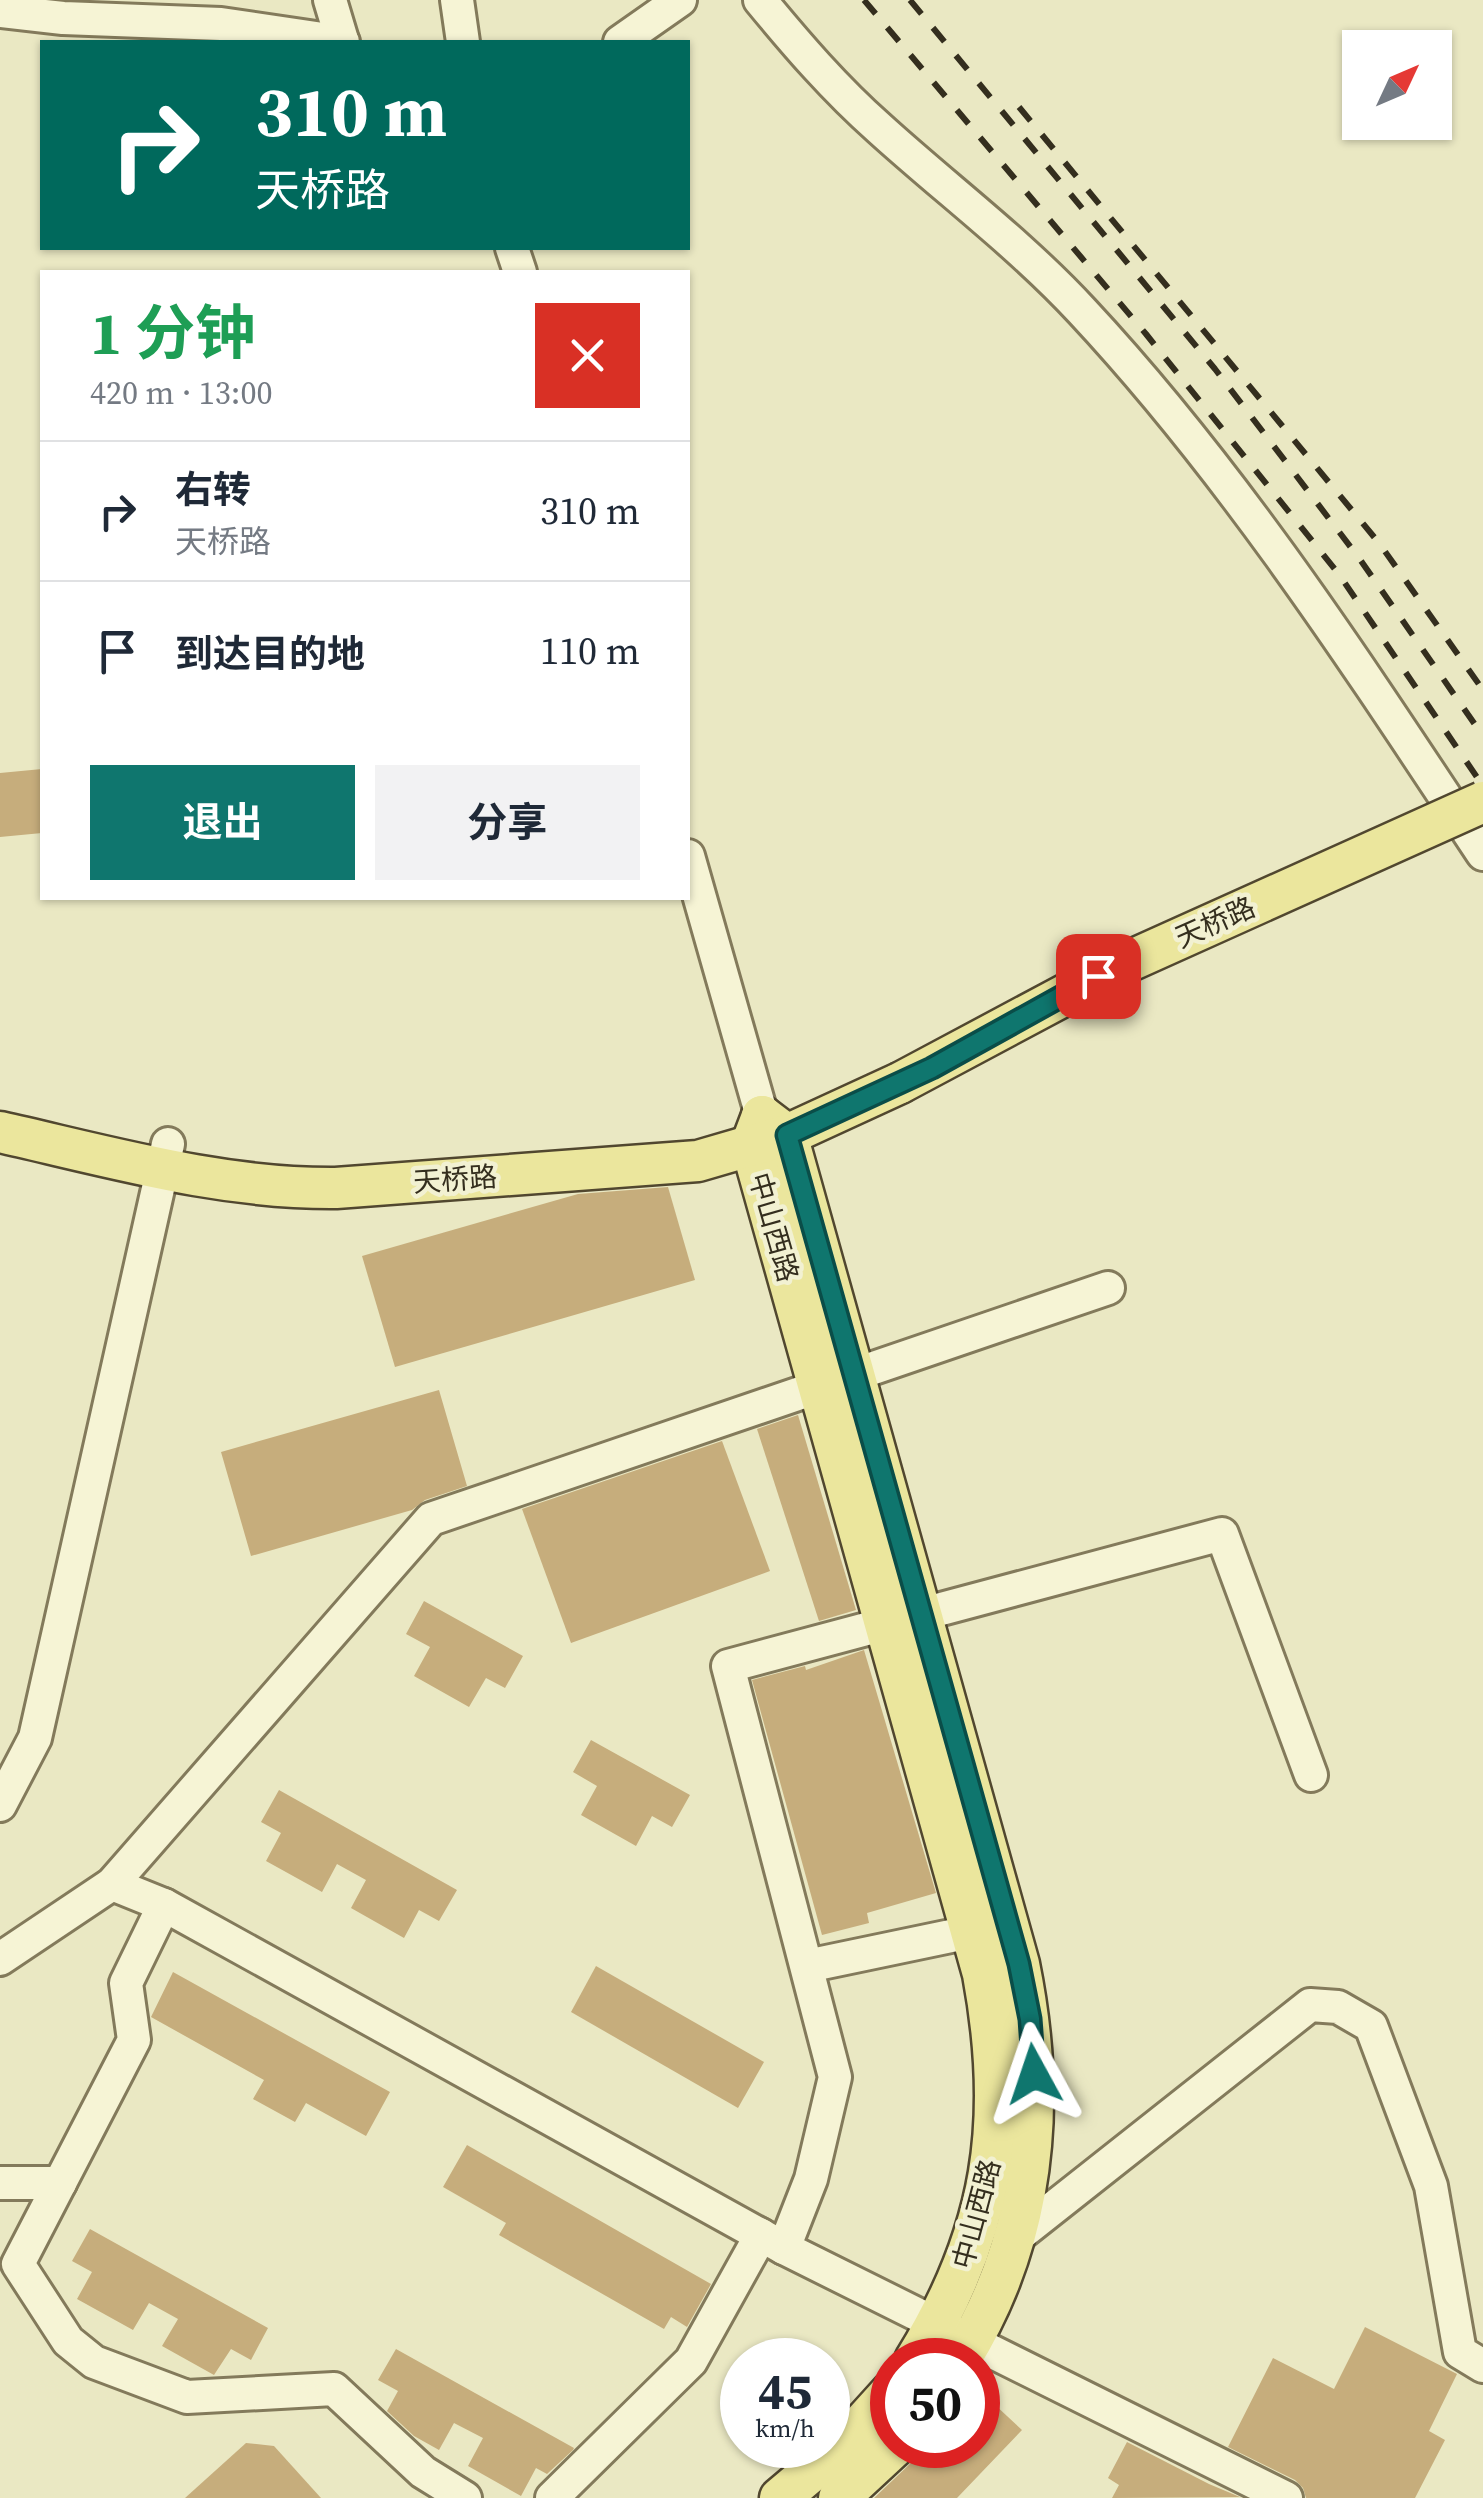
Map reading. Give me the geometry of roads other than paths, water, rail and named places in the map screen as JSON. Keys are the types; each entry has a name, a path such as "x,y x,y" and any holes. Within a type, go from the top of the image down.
{"main road":[{"name":"天桥路","path":"0,1132 165,1157 335,1163 767,1132 900,1083 1123,964 1483,802"},
{"name":"天桥路","path":"0,1106 165,1157"},
{"name":"中山西路","path":"767,1132 989,1928 1030,2019 1034,2130 1027,2185 996,2292 959,2338"},
{"name":"中山西路","path":"957,2338 960,2277 978,2228 990,2178 996,2127 989,1928"},
{"path":"780,2498 844,2444 870,2415"},
{"path":"839,2498 871,2468"}],"street":[{"path":"330,0 342,40"},
{"path":"457,0 463,40"},
{"path":"623,40 680,0"},
{"path":"760,0 802,51 876,126 988,222 1080,309 1146,385 1332,628 1483,854"},
{"path":"0,11 62,18 226,12 338,40"},
{"path":"690,863 767,1132"},
{"path":"0,1804 36,1738 165,1157"},
{"path":"0,1959 112,1884 431,1518 1108,1288"},
{"path":"552,2498 691,2361 772,2241 812,2179 835,2077 728,1666 1222,1534 1311,1774"},
{"path":"112,1884 164,1905 951,2338"},
{"path":"164,1905 126,1982 134,2040 18,2264 68,2341 94,2362 187,2397 334,2390 423,2472 466,2498"},
{"path":"808,1966 989,1928"},
{"path":"1014,2239 1310,2005 1338,2007 1371,2026 1431,2186 1460,2352 1483,2366"},
{"path":"0,2183 60,2183"},
{"path":"1000,2362 1286,2498"}],"railway":[{"path":"864,0 1146,334 1338,573 1483,786"},
{"path":"910,0 1215,369 1359,558 1483,736"},
{"path":"1019,107 1379,543 1483,690"}]}
